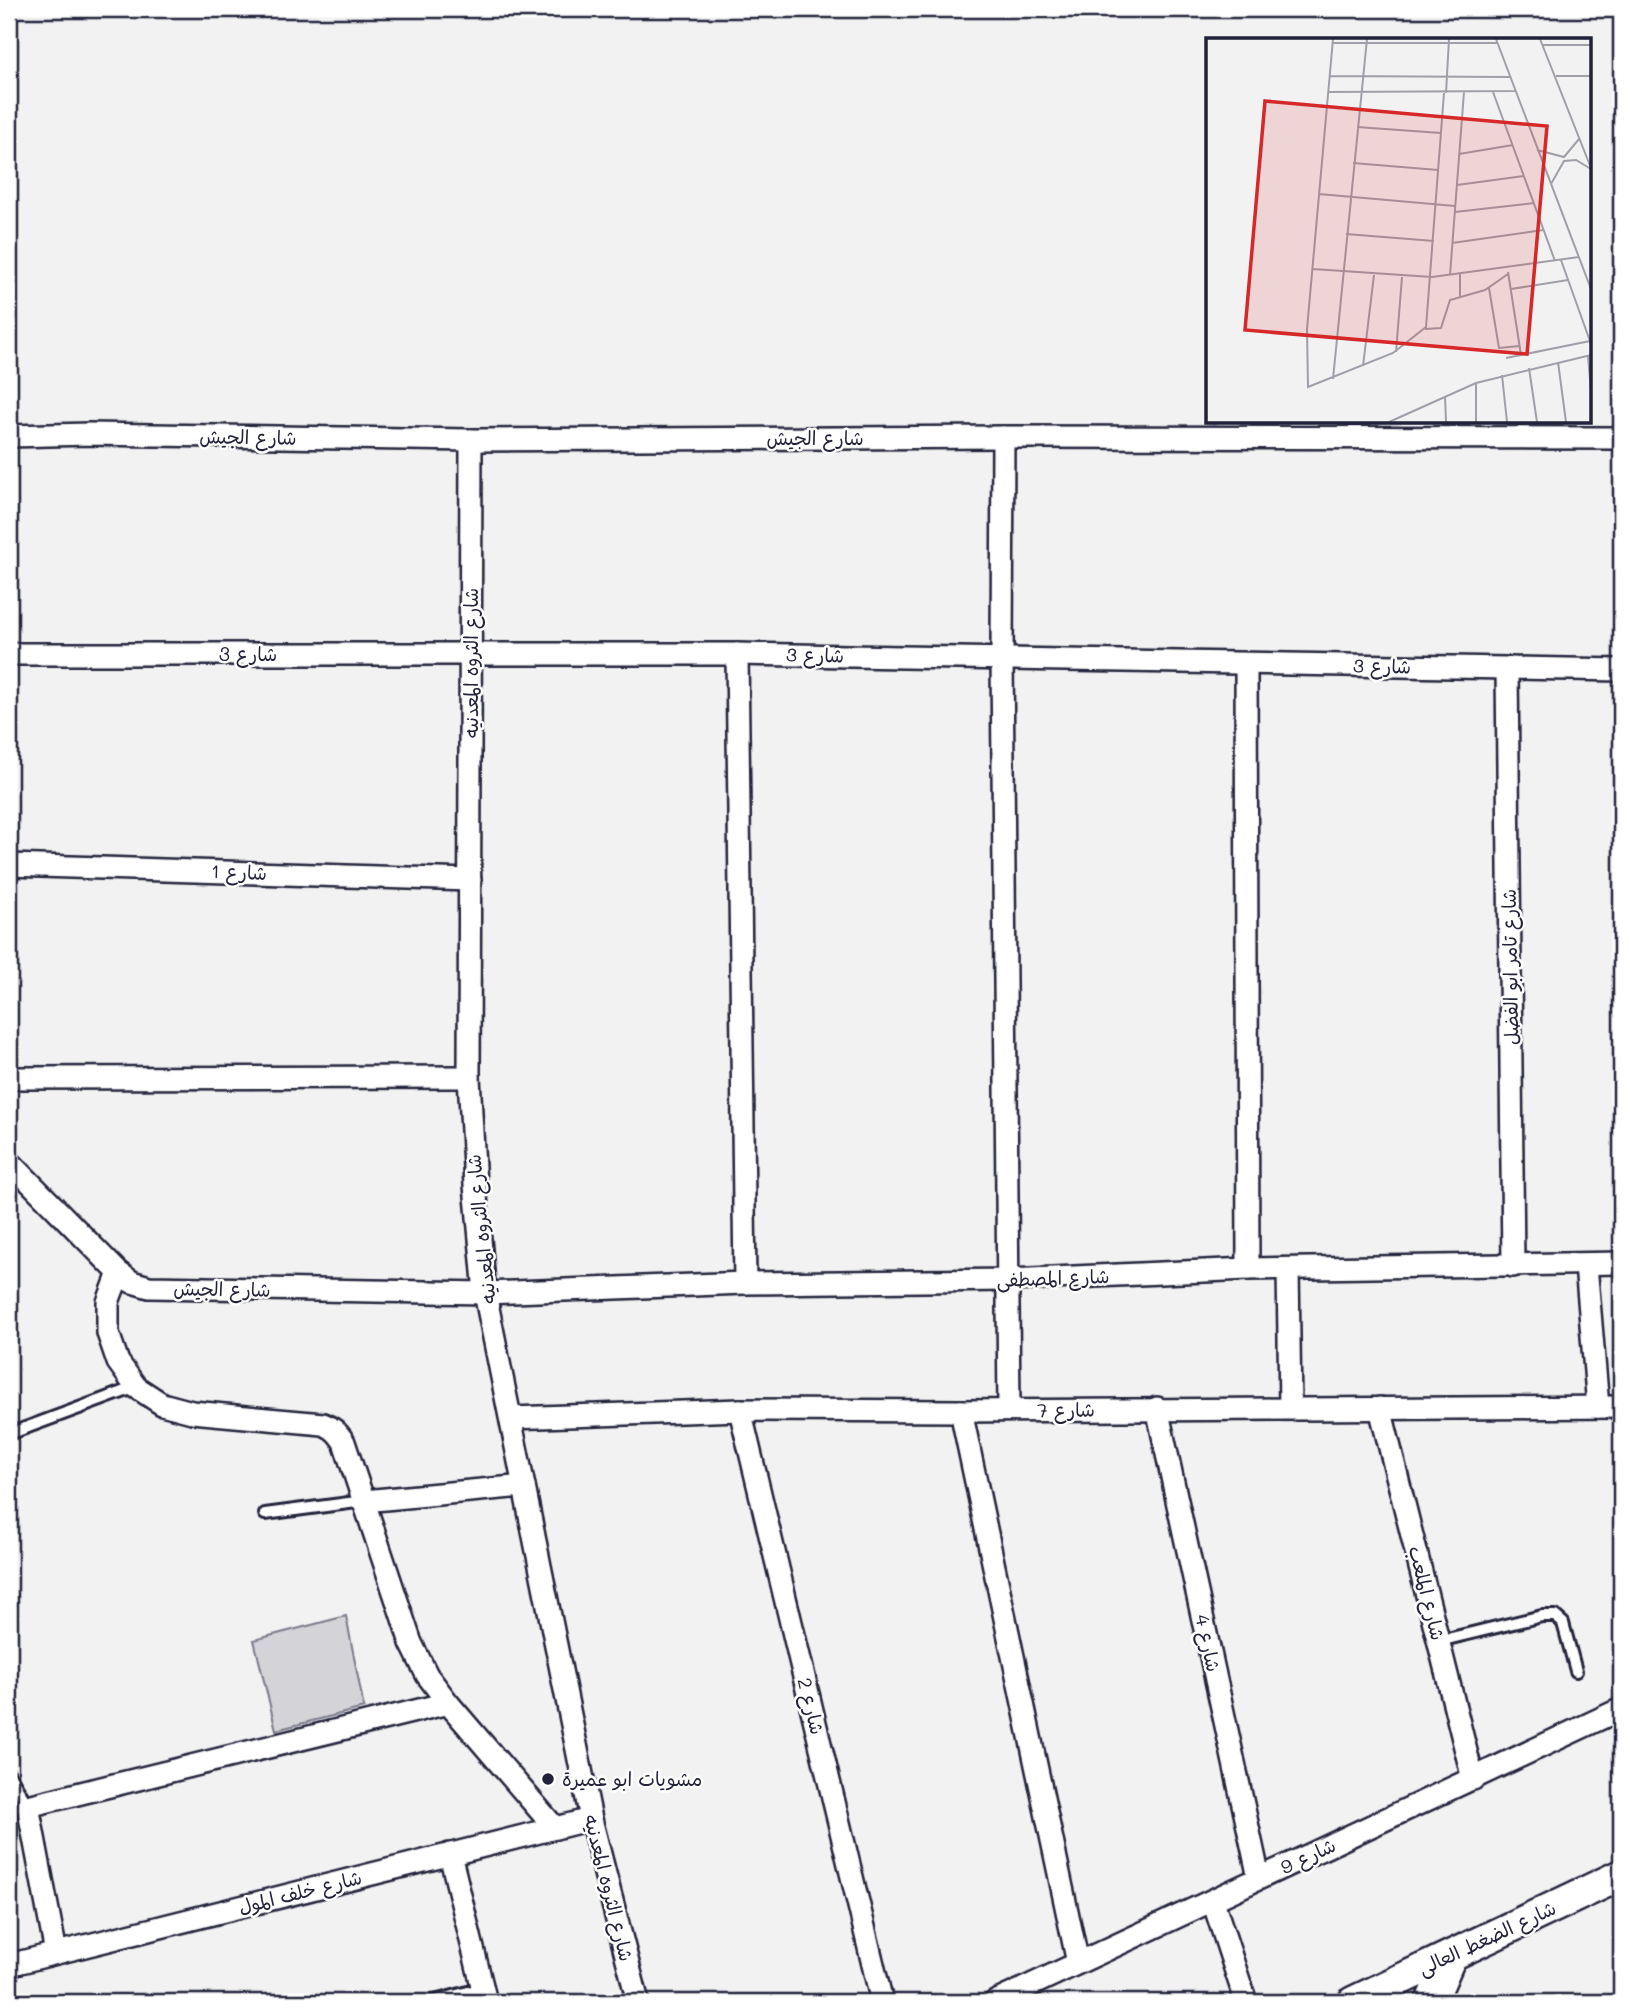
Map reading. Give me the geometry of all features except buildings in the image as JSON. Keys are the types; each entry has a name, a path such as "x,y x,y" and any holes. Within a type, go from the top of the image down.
{"street":[{"name":"شارع الجيش","path":"9,436 90,434 471,440 1621,438"},
{"path":"1003,437 1002,658 1009,1410"},
{"name":"شارع الثروه المعدنيه","path":"471,440 469,1077 485,1293 591,1819 638,2002"},
{"name":"شارع 3","path":"9,654 737,654 1621,670"},
{"path":"737,654 745,1283"},
{"path":"1246,664 1248,1269"},
{"name":"شارع تامر ابو الفضل","path":"1507,668 1513,1266"},
{"name":"شارع 1","path":"9,864 470,880"},
{"path":"9,1078 469,1077"},
{"name":"شارع الجيش","path":"9,1161 118,1273 140,1284 167,1288 485,1293"},
{"name":"شارع المصطفى","path":"485,1293 745,1283 1009,1280 1248,1269 1621,1264"},
{"path":"1586,1265 1598,1407"},
{"path":"1289,1269 1290,1408"},
{"path":"118,1273 108,1302 108,1333 118,1362 136,1387 162,1404 192,1412 323,1424 333,1428 344,1443 411,1643 427,1675 555,1828"},
{"name":"شارع 7","path":"511,1418 740,1410 1621,1407"},
{"name":"شارع 4","path":"1157,1408 1259,1878"},
{"name":"شارع الملعب","path":"1380,1408 1473,1779"},
{"name":"شارع 2","path":"740,1410 882,2002"},
{"path":"961,1411 1078,1963"},
{"path":"365,1501 524,1486"},
{"path":"56,1953 28,1806 448,1703"},
{"name":"شارع 9","path":"995,2002 1621,1709"},
{"name":"شارع خلف المول","path":"9,1965 591,1819"},
{"path":"450,1854 485,1995"},
{"name":"شارع الضغط العالى","path":"1353,2002 1621,1875"},
{"path":"1213,1901 1246,2002"},
{"path":"1432,2002 1451,1956"}],"lane":[{"path":"9,1434 136,1387"},
{"path":"265,1514 365,1501"},
{"path":"1439,1641 1542,1616 1555,1616 1563,1623 1576,1671"},
{"path":"9,1774 28,1806"},
{"path":"431,2002 485,1995"}],"shaded area":[{"path":"346,1616 364,1708 276,1730 254,1640"}],"place":[{"name":"مشويات ابو عميرة","path":"548,1779"}]}
